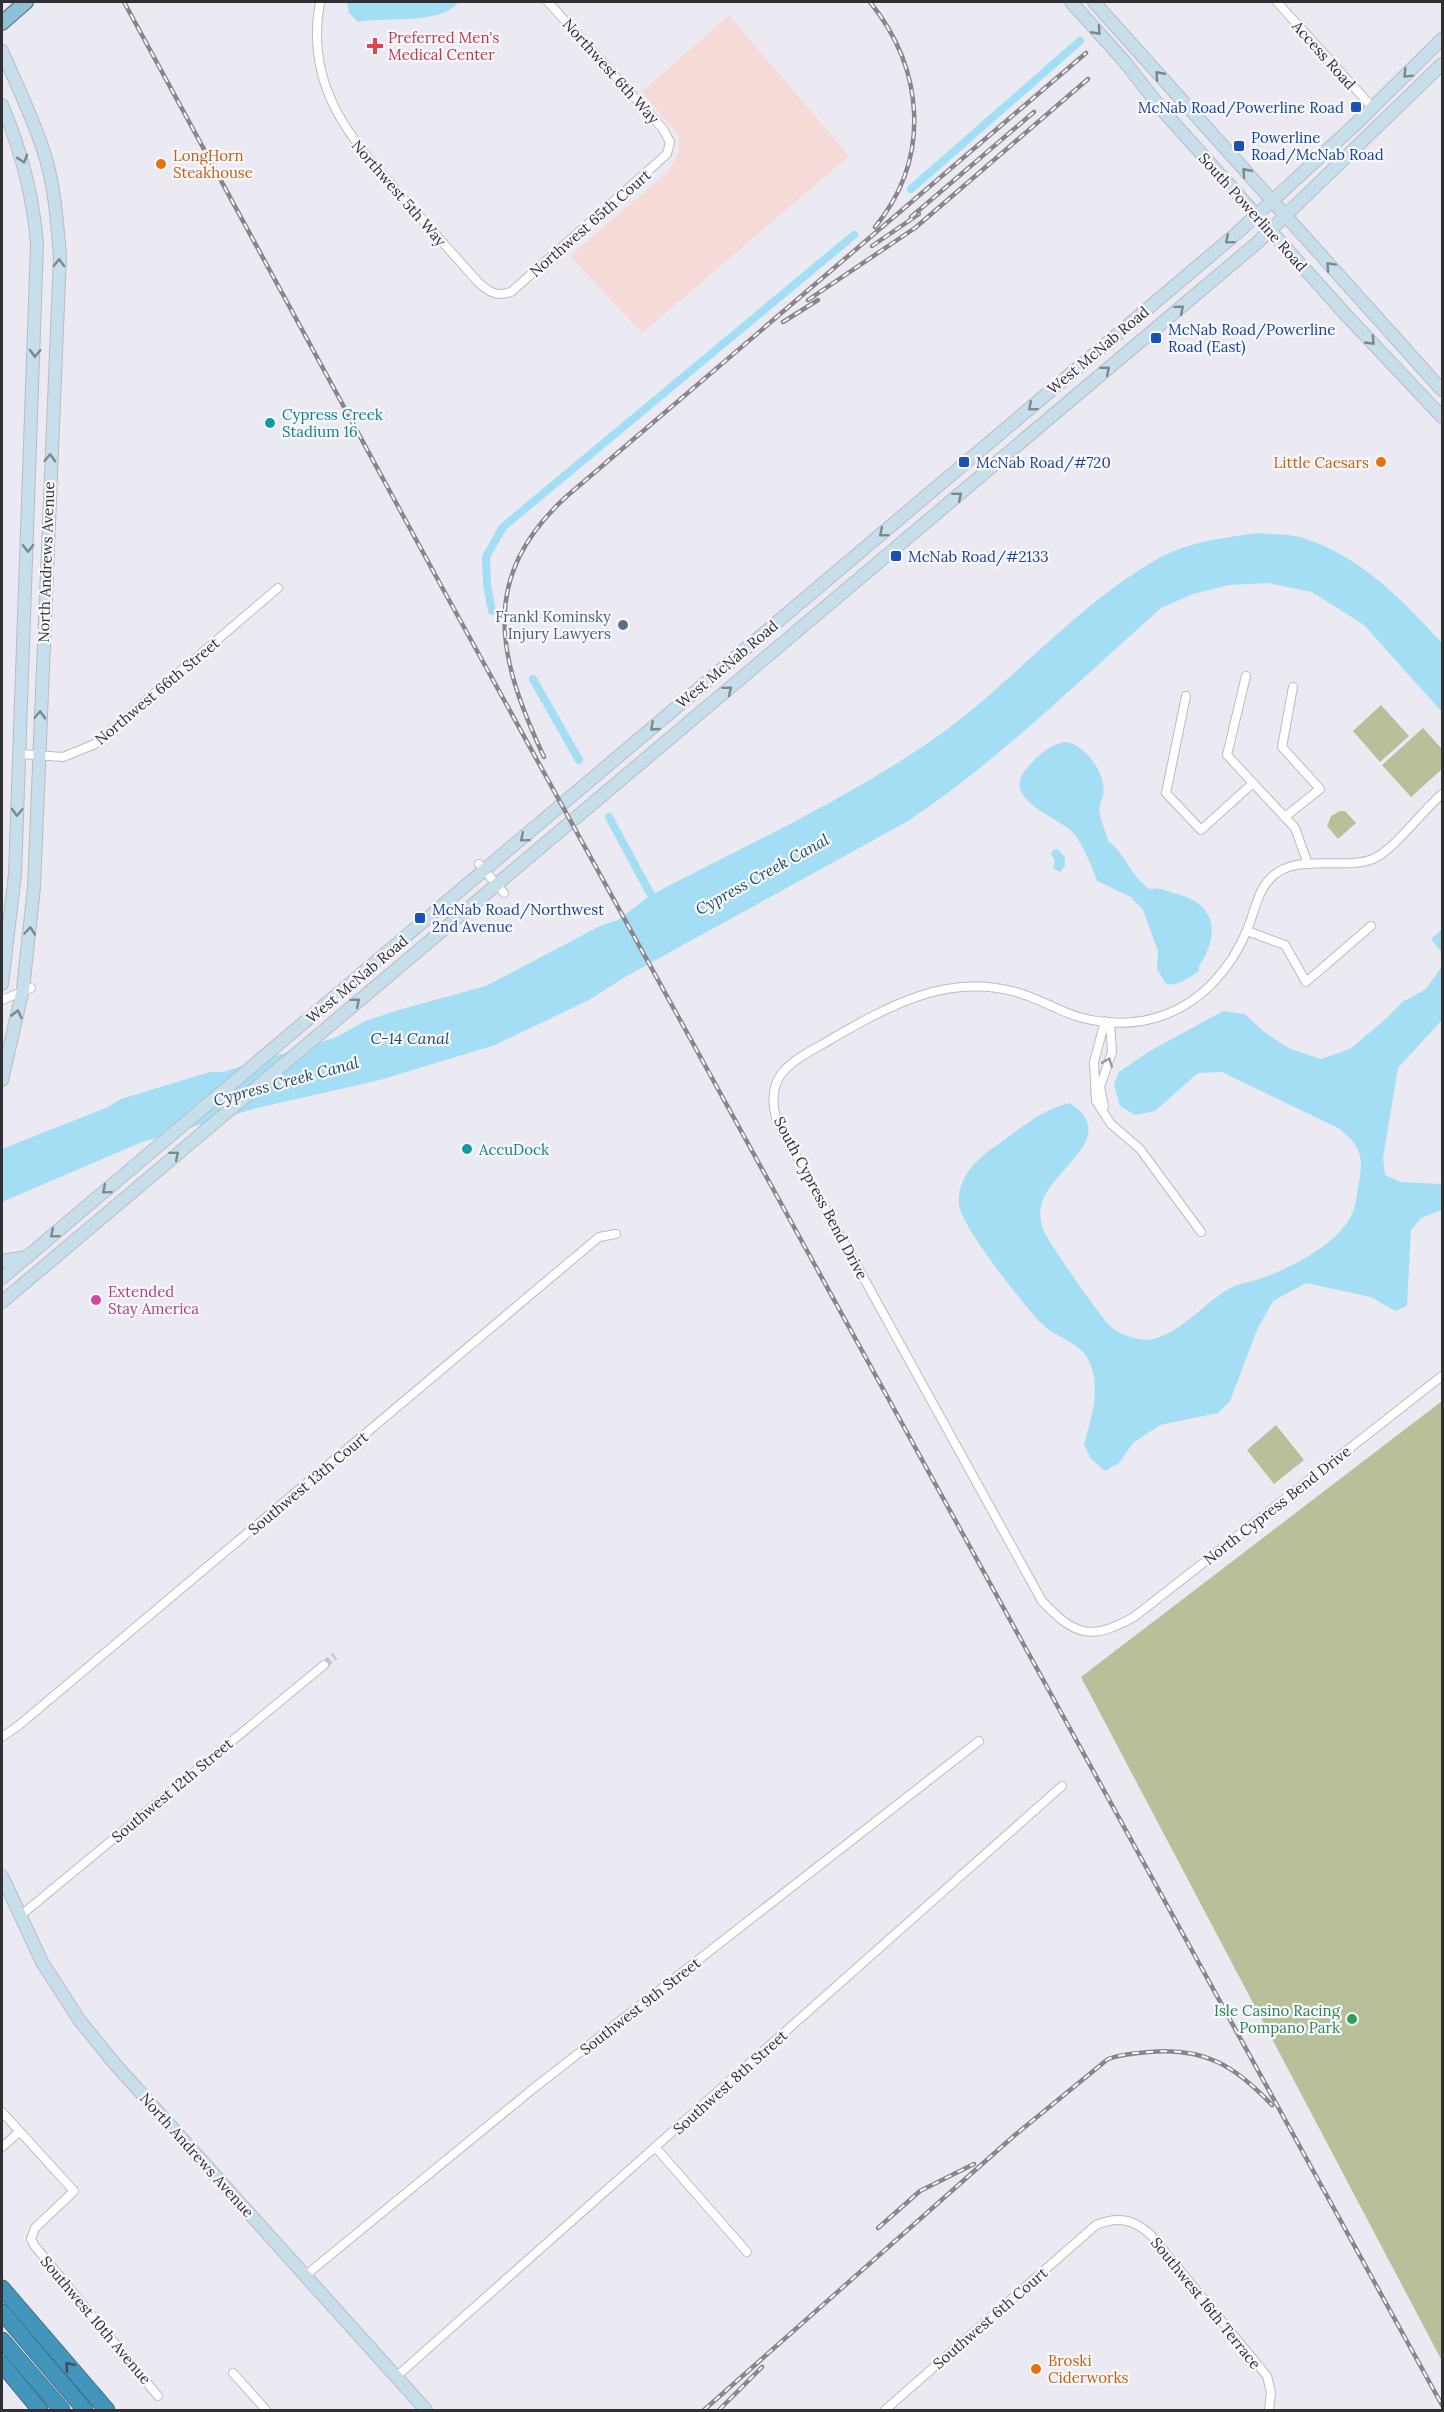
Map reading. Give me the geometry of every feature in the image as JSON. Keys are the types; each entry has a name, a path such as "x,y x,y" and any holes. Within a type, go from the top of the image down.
{"highway":[{"path":"2,2288 108,2410"},
{"path":"2,2312 85,2410"},
{"path":"2,2340 62,2410"},
{"path":"2,2364 40,2410"}],"main road":[{"path":"2,23 26,2"},
{"name":"South Powerline Road","path":"1071,2 1124,61 1164,112 1270,231 1443,417"},
{"name":"South Powerline Road","path":"1094,2 1443,390"},
{"name":"West McNab Road","path":"2,1278 270,1052 482,867 616,761 1256,215 1373,108 1442,40"},
{"name":"North Andrews Avenue","path":"2,51 46,159 56,210 60,256 34,887 27,989 2,1080"},
{"name":"West McNab Road","path":"2,1302 312,1040 501,888 627,774 1270,231 1443,64"},
{"name":"North Andrews Avenue","path":"2,105 15,137 30,187 38,244 20,754 12,911 2,984"},
{"path":"1408,351 1423,357 1443,378"},
{"path":"616,761 627,774"},
{"path":"133,1168 144,1181"},
{"path":"2,1261 28,1256"},
{"name":"North Andrews Avenue","path":"2,1876 42,1962 94,2038 426,2410"}],"street":[{"name":"Northwest 5th Way","path":"320,2 317,47 323,82 335,112 350,137 478,282 489,292 501,296"},
{"name":"Northwest 6th Way","path":"548,2 663,129 670,142"},
{"name":"Access Road","path":"1276,2 1373,108"},
{"name":"Northwest 65th Court","path":"501,296 511,292 667,154 670,142"},
{"name":"Northwest 66th Street","path":"20,754 63,757 95,744 278,588"},
{"path":"1246,676 1227,755 1295,828 1308,864"},
{"path":"1286,816 1320,789 1282,747 1293,687"},
{"path":"1186,696 1166,792 1201,830 1253,783"},
{"name":"South Cypress Bend Drive","path":"1109,1631 1087,1632 1062,1622 1042,1600 777,1121 772,1104 773,1087 783,1071 797,1058 885,1009 922,993 952,988 1015,991 1079,1017 1107,1021 1138,1023 1165,1015 1189,1003 1210,987 1224,970 1247,931 1268,880 1292,866 1372,859 1384,852 1443,794"},
{"path":"482,867 501,888"},
{"path":"1247,931 1285,945 1306,982 1371,926"},
{"path":"2,1000 27,989"},
{"path":"1107,1021 1112,1052 1100,1087 1104,1106 1150,1153 1203,1230 1140,1149 1111,1124 1096,1101 1094,1062 1107,1021"},
{"name":"Southwest 13th Court","path":"2,1737 18,1726 599,1237 616,1234"},
{"name":"North Cypress Bend Drive","path":"1109,1631 1134,1617 1443,1376"},
{"name":"Southwest 12th Street","path":"20,1916 324,1665"},
{"name":"Southwest 9th Street","path":"306,2275 534,2088 979,1741"},
{"name":"Southwest 8th Street","path":"397,2376 1062,1786"},
{"name":"Southwest 10th Avenue","path":"2,2112 75,2191 35,2228 31,2239 34,2245 158,2396"},
{"path":"2,2147 19,2132"},
{"path":"656,2148 747,2252"},
{"name":"Southwest 16th Terrace","path":"1096,2225 1108,2220 1131,2220 1150,2234 1267,2376 1271,2393 1269,2410"},
{"name":"Southwest 6th Court","path":"885,2410 1096,2225"},
{"path":"233,2373 266,2410"}],"shaded area":[{"path":"729,15 849,156 642,333 570,256 669,171 679,151 679,136 642,92"}],"green space":[{"path":"1381,705 1409,736 1380,762 1353,731"},
{"path":"1423,728 1442,749 1442,769 1411,797 1382,765"},
{"path":"1345,811 1356,823 1338,839 1327,826 1331,816"},
{"name":"Isle Casino Racing Pompano Park","path":"1442,1401 1442,2361 1081,1677"},
{"path":"1276,1425 1304,1460 1274,1484 1247,1450"}],"water":[{"path":"347,2 459,2 450,10 426,17 358,22 349,13"},
{"name":"C-14 Canal","path":"1259,533 1300,537 1342,555 1378,580 1411,610 1442,643 1442,712 1364,625 1312,592 1268,583 1229,585 1193,594 1161,608 1006,746 908,821 625,977 589,1000 495,1045 380,1080 257,1108 142,1142 2,1202 2,1149 108,1107 121,1099 210,1072 223,1072 337,1037 365,1021 486,986 600,926 618,920 651,895 790,824 892,766 955,724 1095,602 1154,561 1192,545"},
{"path":"1064,742 1080,748 1098,770 1104,788 1099,812 1108,841 1143,884 1150,889 1164,890 1190,899 1207,913 1212,932 1210,943 1199,966 1199,971 1183,981 1166,984 1157,969 1158,951 1143,910 1131,897 1097,881 1076,836 1035,807 1020,790 1020,780 1027,768 1048,749"},
{"path":"1058,849 1065,858 1065,866 1060,872 1053,868 1055,861 1051,854 1053,850"},
{"path":"1442,929 1442,953 1431,939"},
{"path":"1442,966 1442,1020 1398,1068 1383,1158 1385,1175 1401,1182 1442,1184 1442,1210 1421,1218 1411,1230 1407,1306 1395,1311 1371,1297 1306,1283 1273,1301 1257,1330 1230,1401 1218,1413 1160,1425 1133,1443 1119,1463 1105,1471 1091,1459 1084,1444 1094,1400 1095,1388 1091,1366 1082,1351 1047,1328 1033,1314 971,1231 959,1205 961,1186 969,1170 989,1151 1032,1120 1070,1103 1084,1116 1089,1129 1086,1141 1078,1154 1047,1192 1040,1208 1043,1229 1075,1279 1110,1326 1126,1336 1145,1340 1167,1334 1232,1287 1258,1279 1302,1260 1316,1252 1339,1232 1354,1209 1361,1165 1359,1151 1356,1145 1338,1128 1222,1072 1198,1073 1155,1111 1135,1115 1120,1106 1114,1085 1119,1072 1150,1051 1223,1011 1245,1014 1263,1031 1290,1049 1321,1059 1350,1049 1402,1002 1426,989"}],"waterway":[{"path":"911,189 1080,41"},
{"path":"492,611 487,585 486,557 503,527 854,235"},
{"path":"533,679 579,760"},
{"path":"609,817 651,895"}],"tunnel":[{"path":"324,1665 335,1656"}],"railway":[{"path":"124,2 438,580 1442,2405"},
{"path":"870,2 888,28 902,56 910,84 914,114 913,143 906,172 893,200 875,227"},
{"path":"544,757 516,686 507,653 505,620 508,589 519,557 538,527 567,496 1086,53"},
{"path":"808,300 915,228 1088,79"},
{"path":"911,217 1034,112"},
{"path":"872,246 919,214"},
{"path":"783,322 818,300"},
{"path":"704,2410 1015,2135 1108,2059 1134,2053 1169,2051 1203,2056 1232,2070 1272,2105"},
{"path":"878,2228 920,2191 974,2164"},
{"path":"719,2410 762,2367"}],"place":[{"name":"Preferred Men's Medical Center","path":"375,46"},
{"name":"McNab Road/Powerline Road","path":"1356,107"},
{"name":"Powerline Road/McNab Road","path":"1239,146"},
{"name":"LongHorn Steakhouse","path":"161,164"},
{"name":"McNab Road/Powerline Road (East)","path":"1156,338"},
{"name":"Cypress Creek Stadium 16","path":"270,423"},
{"name":"McNab Road/#720","path":"964,462"},
{"name":"Little Caesars","path":"1381,462"},
{"name":"McNab Road/#2133","path":"896,556"},
{"name":"Frankl Kominsky Injury Lawyers","path":"623,625"},
{"name":"McNab Road/Northwest 2nd Avenue","path":"420,918"},
{"name":"AccuDock","path":"467,1149"},
{"name":"Extended Stay America","path":"96,1300"},
{"name":"Isle Casino Racing Pompano Park","path":"1352,2019"},
{"name":"Broski Ciderworks","path":"1036,2369"}],"water label":[{"name":"Cypress Creek Canal","path":"762,874"},
{"name":"Cypress Creek Canal","path":"286,1081"}]}
